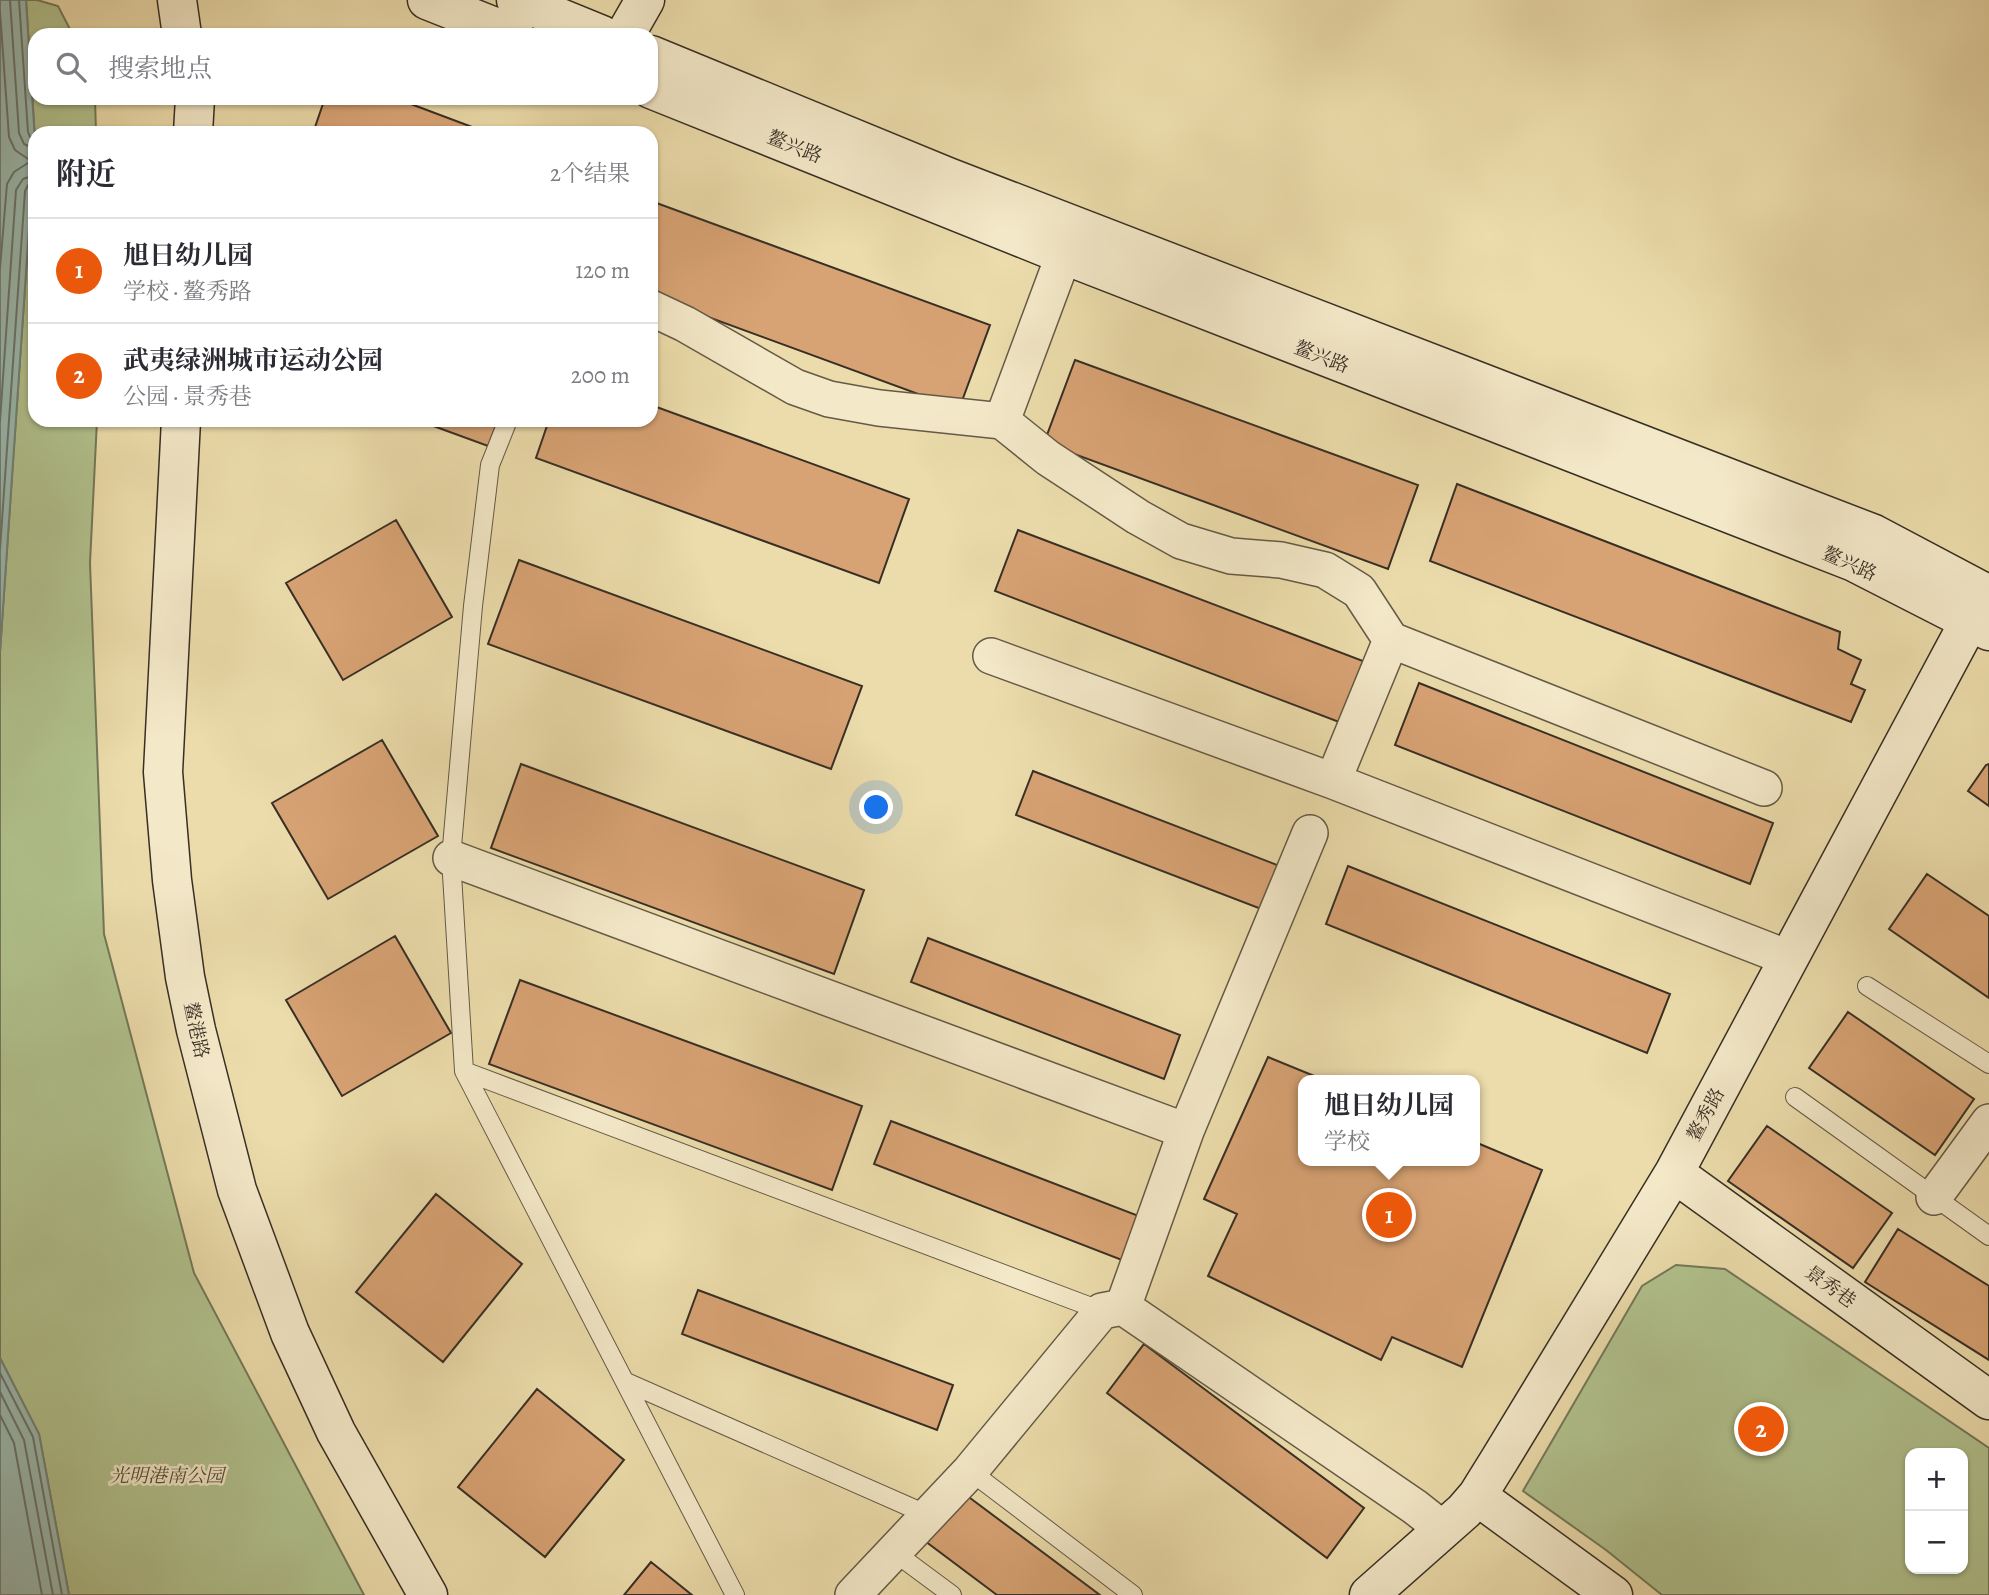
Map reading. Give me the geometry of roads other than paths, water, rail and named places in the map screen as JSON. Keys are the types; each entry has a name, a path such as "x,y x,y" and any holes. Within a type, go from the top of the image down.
{"street":[{"path":"177,0 181,28"},
{"path":"198,28 200,0"},
{"path":"427,0 497,28"},
{"path":"516,0 585,28"},
{"path":"629,28 645,0"},
{"name":"鳌兴路","path":"658,58 1068,241"},
{"name":"鳌兴路","path":"658,92 1874,534 1984,602"},
{"path":"1002,421 1068,241"},
{"path":"658,311 795,387 830,399 879,408 1002,421 1048,458 1138,517 1181,541 1231,556 1281,560 1325,570 1359,591 1391,640 1764,788"},
{"name":"鳌港路","path":"181,427 163,772 172,880 185,977 196,1030 237,1190 290,1333 336,1432 428,1595"},
{"name":"鳌秀路","path":"1369,1595 1444,1530 1477,1496 1674,1173 1788,958 1984,602"},
{"path":"1333,781 1391,640"},
{"path":"991,656 1333,781 1788,958"},
{"path":"853,1595 970,1471 1113,1309 1310,833"},
{"path":"450,858 1186,1131"},
{"path":"1934,1196 1989,1122"},
{"name":"景秀巷","path":"1674,1173 1989,1399"},
{"path":"1113,1309 1415,1507 1444,1530"},
{"path":"1477,1496 1614,1595"}],"lane":[{"path":"505,427 490,465 472,606 450,858 464,1071 735,1595"},
{"path":"1867,986 1989,1064"},
{"path":"464,1071 1113,1309"},
{"path":"1795,1097 1989,1236"},
{"path":"626,1382 928,1515"},
{"path":"970,1471 1133,1595"},
{"path":"894,1552 952,1595"}],"water":[{"path":"0,0 26,0 28,105 33,105 34,126 28,126 28,243 0,652"},
{"path":"0,1358 39,1434 69,1595 0,1595"}],"place":[{"name":"旭日幼儿园","path":"1389,1215"},
{"name":"武夷绿洲城市运动公园","path":"1761,1429"}],"park label":[{"name":"光明港南公园","path":"167,1475"}]}
